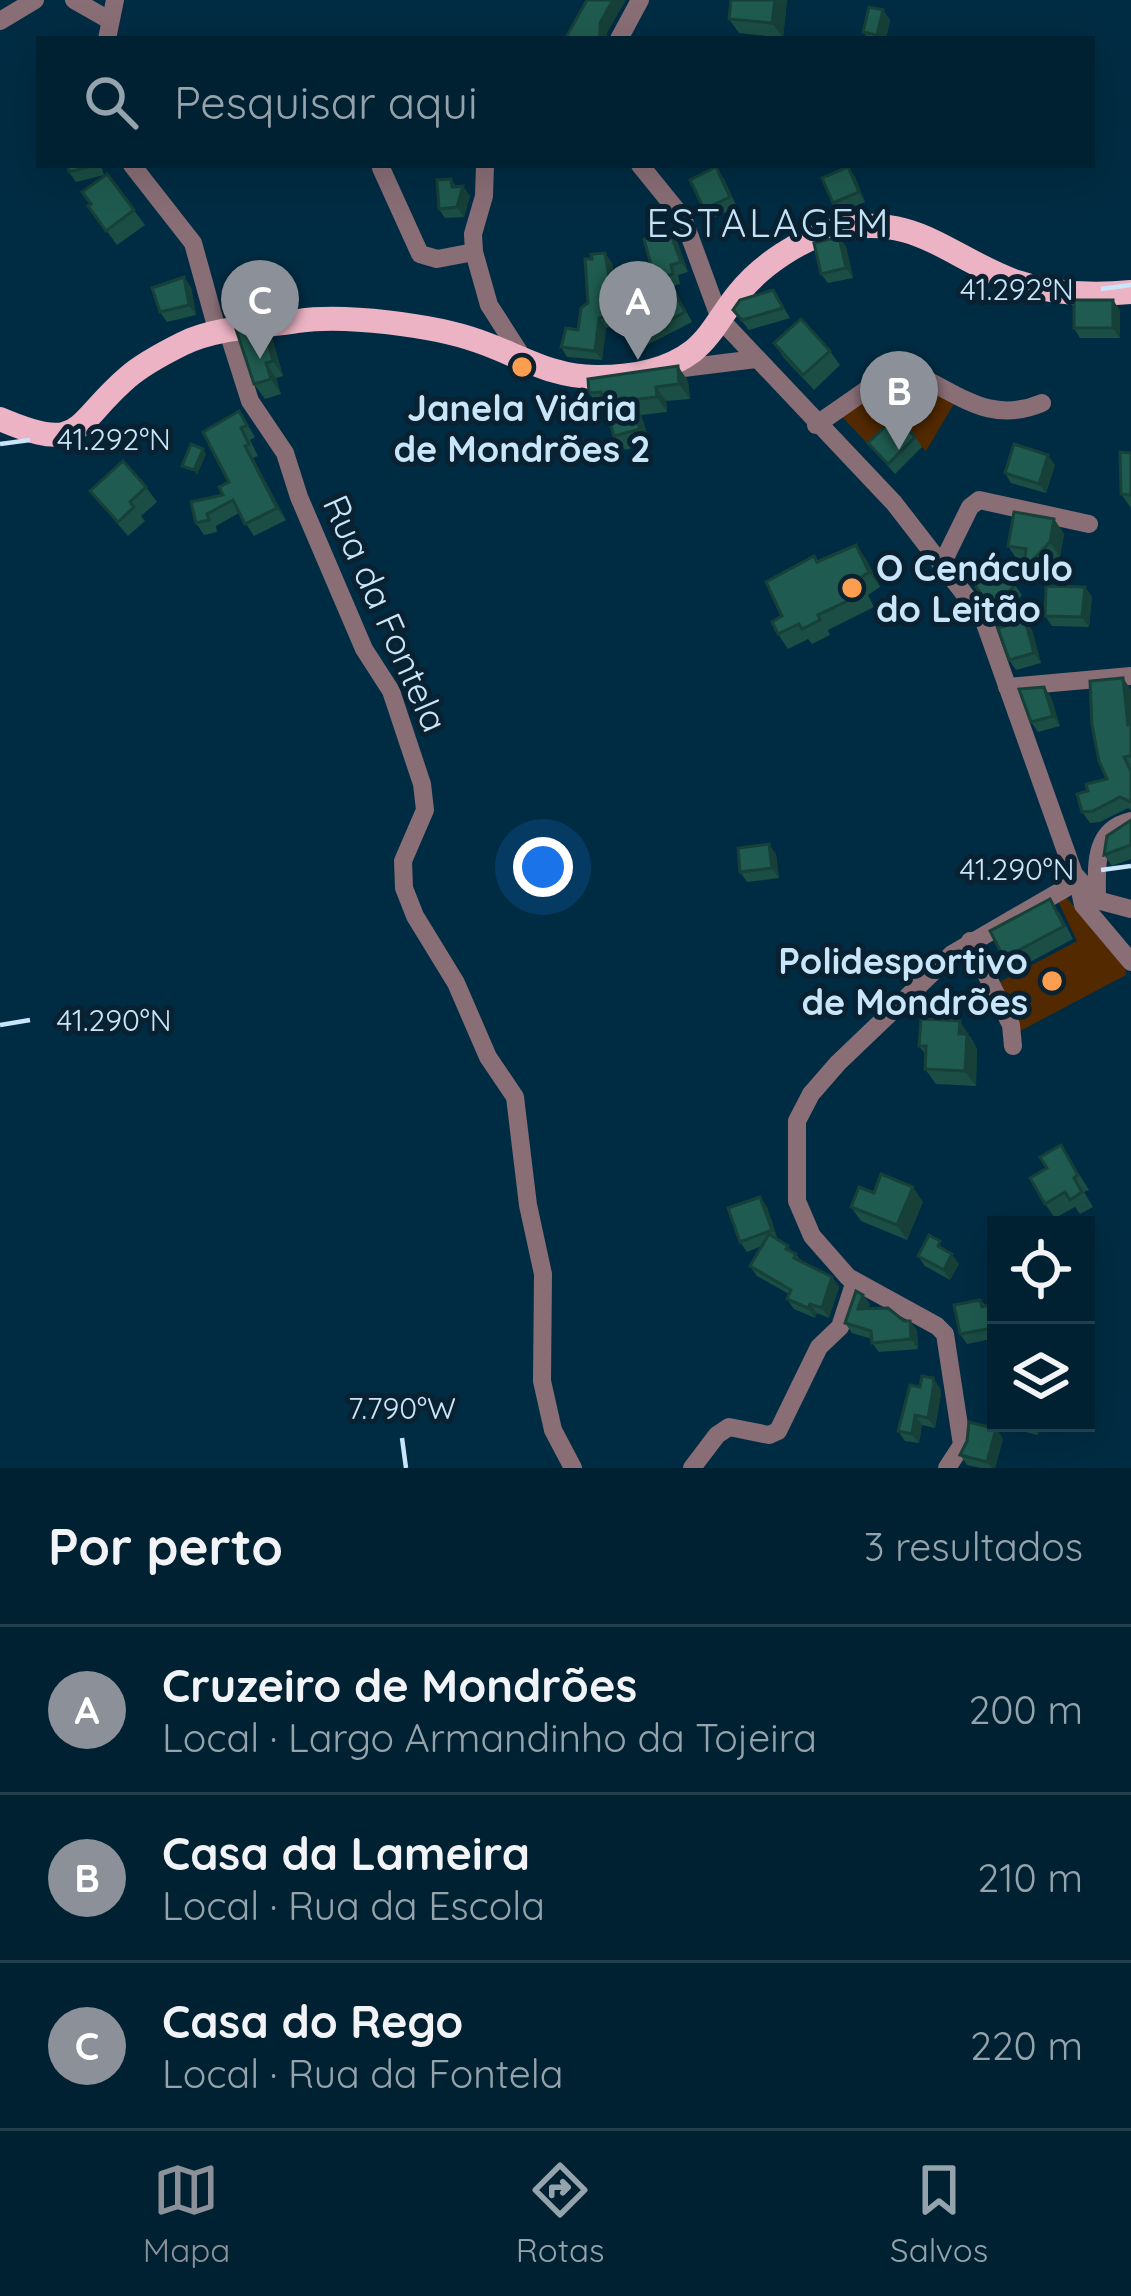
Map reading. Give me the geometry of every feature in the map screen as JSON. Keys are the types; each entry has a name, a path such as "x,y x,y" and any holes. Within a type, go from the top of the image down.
{"main road":[{"path":"0,419 38,435 66,434 88,420 136,371 188,341 340,318 461,336 575,376 632,374 686,356 748,283 781,257 829,232 879,225 910,230 1034,287 1075,293 1131,292"}],"street":[{"path":"0,21 35,0"},
{"path":"74,0 108,29 115,0"},
{"path":"621,36 640,0"},
{"name":"Rua da Fontela","path":"134,168 193,243 250,401 285,453 364,650 391,692 422,784 425,810 404,861 405,895 456,983 488,1058 515,1096 528,1205 543,1274 542,1381 554,1430 573,1468"},
{"path":"381,168 418,252 436,259 474,252"},
{"path":"485,168 474,252 489,305 526,362"},
{"path":"642,168 683,218 720,319 894,503 987,624 1083,905 1131,962"},
{"path":"632,374 756,359"},
{"path":"816,424 898,368 995,410 1021,412 1042,403"},
{"path":"942,564 970,507 979,500 1089,524"},
{"path":"1007,687 1131,676"},
{"path":"1097,900 1102,843 1113,827 1131,821"},
{"path":"1078,881 1097,900 1131,909"},
{"path":"947,1468 962,1445 945,1334 855,1281 830,1260 802,1217 796,1193 797,1121 838,1063 970,941 1078,881"},
{"path":"970,941 1011,1025 1012,1046"},
{"path":"692,1468 729,1427 769,1436 778,1431 819,1347 840,1327 855,1281"}],"shaded area":[{"path":"896,373 955,402 926,451 902,427 868,444 840,415"},
{"name":"Polidesportivo de Mondrões","path":"1064,895 1125,965 1126,975 1020,1031 996,984 1077,941 1057,899"}],"building":[{"path":"587,0 613,0 600,23 600,36 567,36"},
{"path":"731,0 775,0 772,23 729,19"},
{"path":"869,7 883,10 877,35 863,32"},
{"path":"716,168 730,197 704,209 690,180"},
{"path":"848,168 859,192 833,203 822,178"},
{"path":"107,174 134,210 106,231 82,192"},
{"path":"451,179 452,187 463,186 457,207 439,209 437,180"},
{"path":"670,232 681,262 671,265 673,274 666,276 685,312 640,336 629,313 660,298 644,239"},
{"path":"839,237 846,268 821,274 814,243"},
{"path":"605,253 615,314 599,318 595,351 561,347 566,328 578,330 581,308 588,303 585,259"},
{"path":"184,277 189,305 160,312 152,288"},
{"path":"773,290 783,308 742,320 733,310 740,300"},
{"path":"1074,300 1113,300 1113,328 1074,328"},
{"path":"801,319 830,351 803,375 774,343"},
{"path":"263,326 273,361 266,363 271,379 254,384 236,329"},
{"path":"678,366 679,384 656,387 657,397 630,400 640,429 614,436 601,392 589,393 588,379"},
{"path":"239,411 247,425 241,428 249,444 245,446 277,508 245,524 233,500 207,514 209,520 196,523 191,502 223,495 219,487 229,482 203,432"},
{"path":"895,417 915,437 888,464 868,443"},
{"path":"191,444 203,449 194,470 182,466"},
{"path":"1014,444 1048,455 1039,484 1005,473"},
{"path":"1120,452 1131,453 1131,495 1121,494"},
{"path":"123,461 146,487 118,522 90,491"},
{"path":"1014,512 1054,519 1050,542 1023,570 1026,549 1008,546"},
{"path":"856,545 869,572 858,580 864,593 818,615 820,620 802,629 799,624 778,634 772,622 782,616 766,582 814,556 817,562"},
{"path":"988,558 1015,585 992,609 969,577"},
{"path":"1046,586 1085,587 1082,617 1045,616"},
{"path":"1025,620 1034,653 1009,660 998,628"},
{"path":"1123,678 1131,724 1131,756 1124,757 1131,771 1131,802 1120,797 1082,812 1077,794 1088,791 1086,784 1107,779 1092,725 1090,681"},
{"path":"1044,687 1053,716 1031,722 1019,689"},
{"path":"1131,820 1131,845 1104,855 1107,836"},
{"path":"769,844 772,868 740,872 738,848"},
{"path":"1050,899 1064,926 1004,958 990,931"},
{"path":"921,1019 960,1021 959,1034 967,1034 965,1071 925,1069 926,1046 919,1046"},
{"path":"1061,1145 1082,1192 1070,1200 1065,1192 1045,1204 1030,1178 1047,1168 1040,1157"},
{"path":"881,1174 913,1187 897,1225 851,1207 859,1187 874,1193"},
{"path":"760,1197 772,1230 740,1242 728,1208"},
{"path":"769,1234 788,1246 794,1258 832,1277 822,1308 787,1299 791,1290 750,1266"},
{"path":"929,1235 952,1254 944,1270 918,1256"},
{"path":"856,1291 863,1295 858,1309 888,1308 910,1321 911,1339 872,1343 871,1331 845,1323"},
{"path":"980,1300 982,1307 987,1306 987,1329 960,1334 954,1305"},
{"path":"922,1376 933,1378 934,1384 928,1418 915,1415 912,1434 898,1431 910,1385 920,1387"},
{"path":"969,1422 995,1432 987,1462 960,1455"}],"place":[{"name":"Casa do Rego","path":"260,359"},
{"name":"Cruzeiro de Mondrões","path":"638,360"},
{"name":"Janela Viária de Mondrões 2","path":"522,367"},
{"name":"Casa da Lameira","path":"899,450"},
{"name":"O Cenáculo do Leitão","path":"852,588"},
{"name":"Polidesportivo de Mondrões","path":"1052,981"}],"district":[{"name":"ESTALAGEM","path":"769,222"}]}
